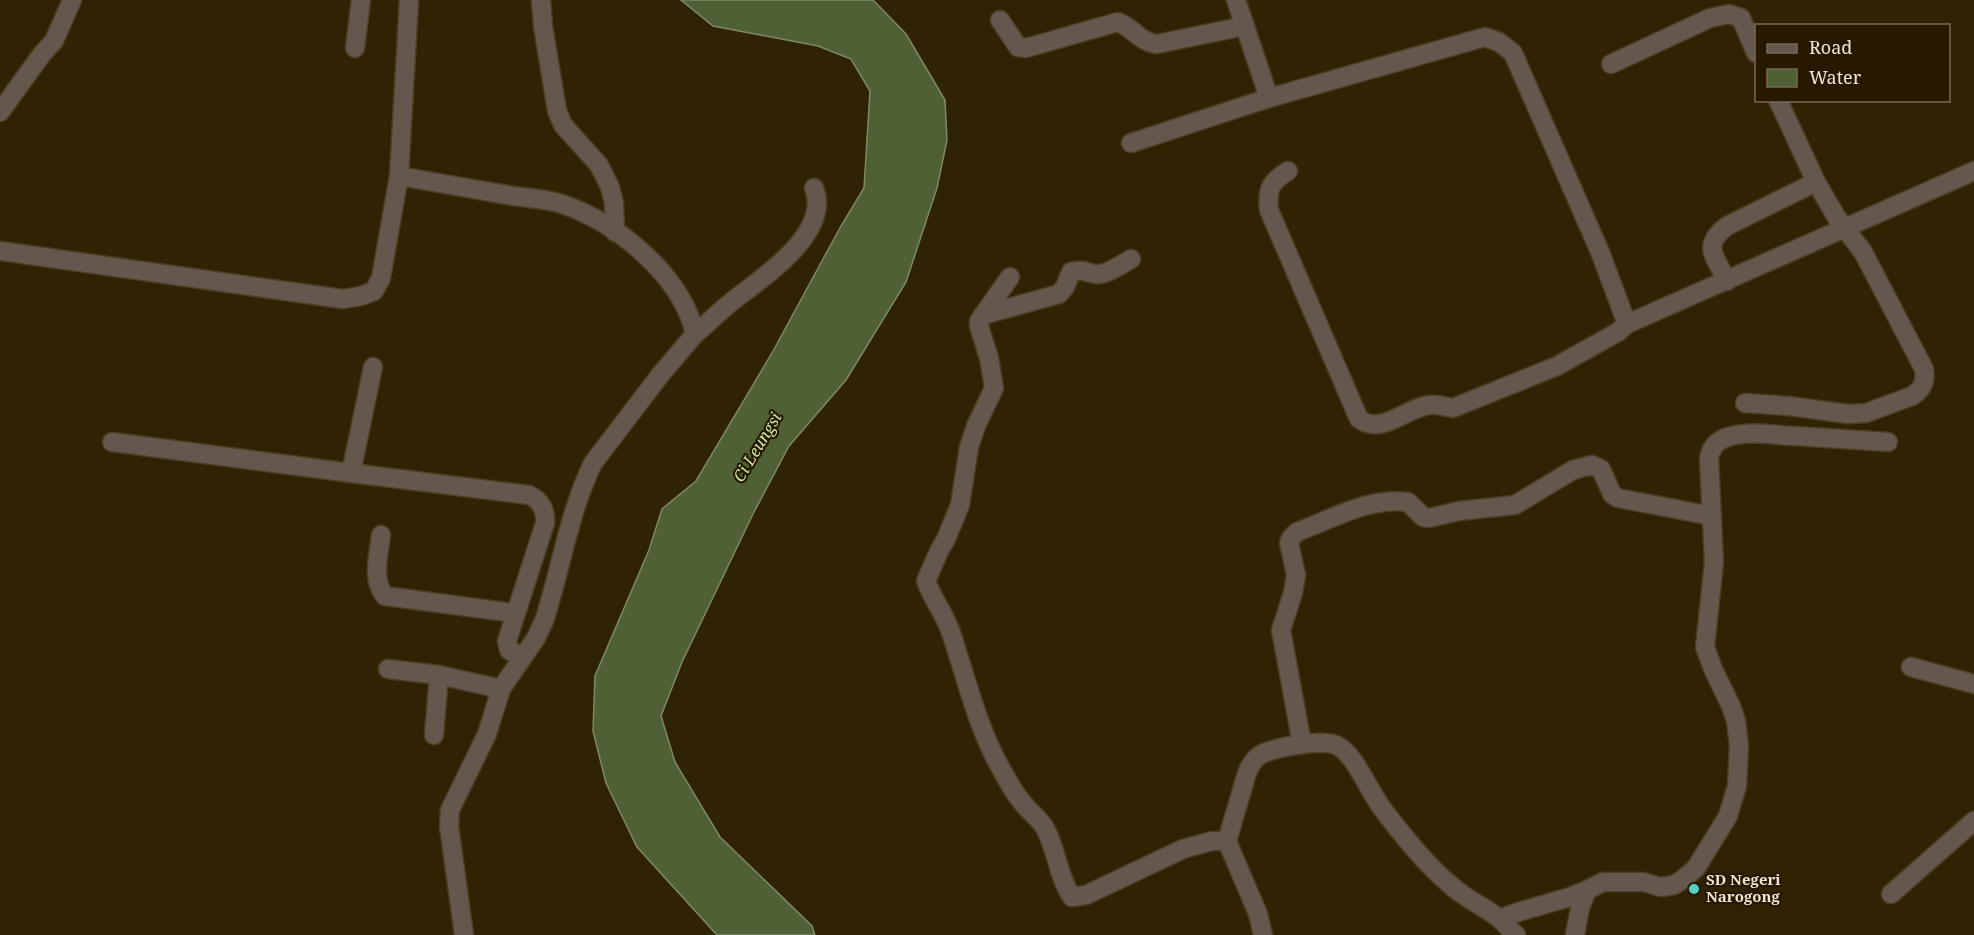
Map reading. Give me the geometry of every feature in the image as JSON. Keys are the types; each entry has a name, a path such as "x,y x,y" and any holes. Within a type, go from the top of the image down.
{"street":[{"path":"0,112 54,41 72,0"},
{"path":"355,48 361,0"},
{"path":"0,251 343,299 374,291 381,278 399,176 410,0"},
{"path":"542,0 543,26 557,111 563,124 599,165 610,187 614,203 615,232"},
{"path":"1236,0 1269,98"},
{"path":"1611,64 1710,18 1729,14 1741,18 1755,51"},
{"path":"1000,20 1018,47 1026,48 1118,22 1126,25 1147,43 1156,44 1245,26"},
{"path":"1131,143 1269,98 1485,37 1499,42 1514,52 1600,252 1627,324"},
{"path":"1745,403 1848,414 1866,413 1919,392 1925,378 1924,369 1863,252 1844,228 1816,182 1779,102"},
{"path":"1288,171 1276,178 1270,186 1269,210 1359,419 1367,424 1375,425 1428,405 1453,408 1557,366 1618,332 1627,324 1974,171"},
{"path":"399,176 562,204 615,232 646,255 656,266 684,305 692,320 695,334"},
{"path":"1727,281 1712,249 1712,241 1716,234 1727,226 1816,182"},
{"path":"465,935 450,835 450,810 487,735 501,689 536,638 544,621 586,477 593,463 661,374 695,334 779,264 807,232 816,215 819,203 814,188"},
{"path":"983,315 1059,294 1065,287 1071,272 1082,270 1095,274 1101,273 1131,259"},
{"path":"1010,277 983,315 979,326 989,358 994,388 969,447 960,505 926,581 950,631 972,700 998,764 1022,803 1043,824 1055,849 1066,889 1072,897 1086,895 1183,849 1212,841 1227,841"},
{"path":"351,473 373,367"},
{"path":"1500,919 1570,897 1603,882 1643,882 1661,887 1674,885 1696,868 1728,816 1737,786 1739,746 1736,721 1705,647 1714,562 1709,458 1711,449 1724,438 1757,434 1888,442"},
{"path":"112,442 530,495 537,499 542,508 545,523 507,640 509,650 522,657"},
{"path":"1302,744 1281,630 1293,593 1296,575 1289,543 1297,532 1360,507 1389,501 1408,502 1423,517 1429,518 1459,511 1515,505 1573,470 1592,465 1601,469 1612,494 1618,498 1712,516"},
{"path":"381,535 377,581 380,591 385,596 514,613"},
{"path":"1911,667 1974,684"},
{"path":"388,669 439,675 501,689"},
{"path":"434,735 439,675"},
{"path":"1263,935 1258,914 1227,841 1251,763 1258,756 1269,751 1302,744 1327,744 1343,750 1358,768 1381,808 1419,854 1454,888 1500,919 1516,935"},
{"path":"1891,894 1974,821"},
{"path":"1575,935 1580,908 1587,890"}],"water":[{"name":"Ci Leungsi","path":"681,0 873,0 906,34 945,100 947,140 937,188 906,282 846,380 789,446 753,514 682,662 661,716 675,762 720,837 812,926 815,935 717,935 637,847 606,783 593,731 595,676 649,550 662,509 696,481 772,353 864,188 870,91 851,59 818,46 713,26"}],"place":[{"name":"SD Negeri Narogong","path":"1694,889"}]}
